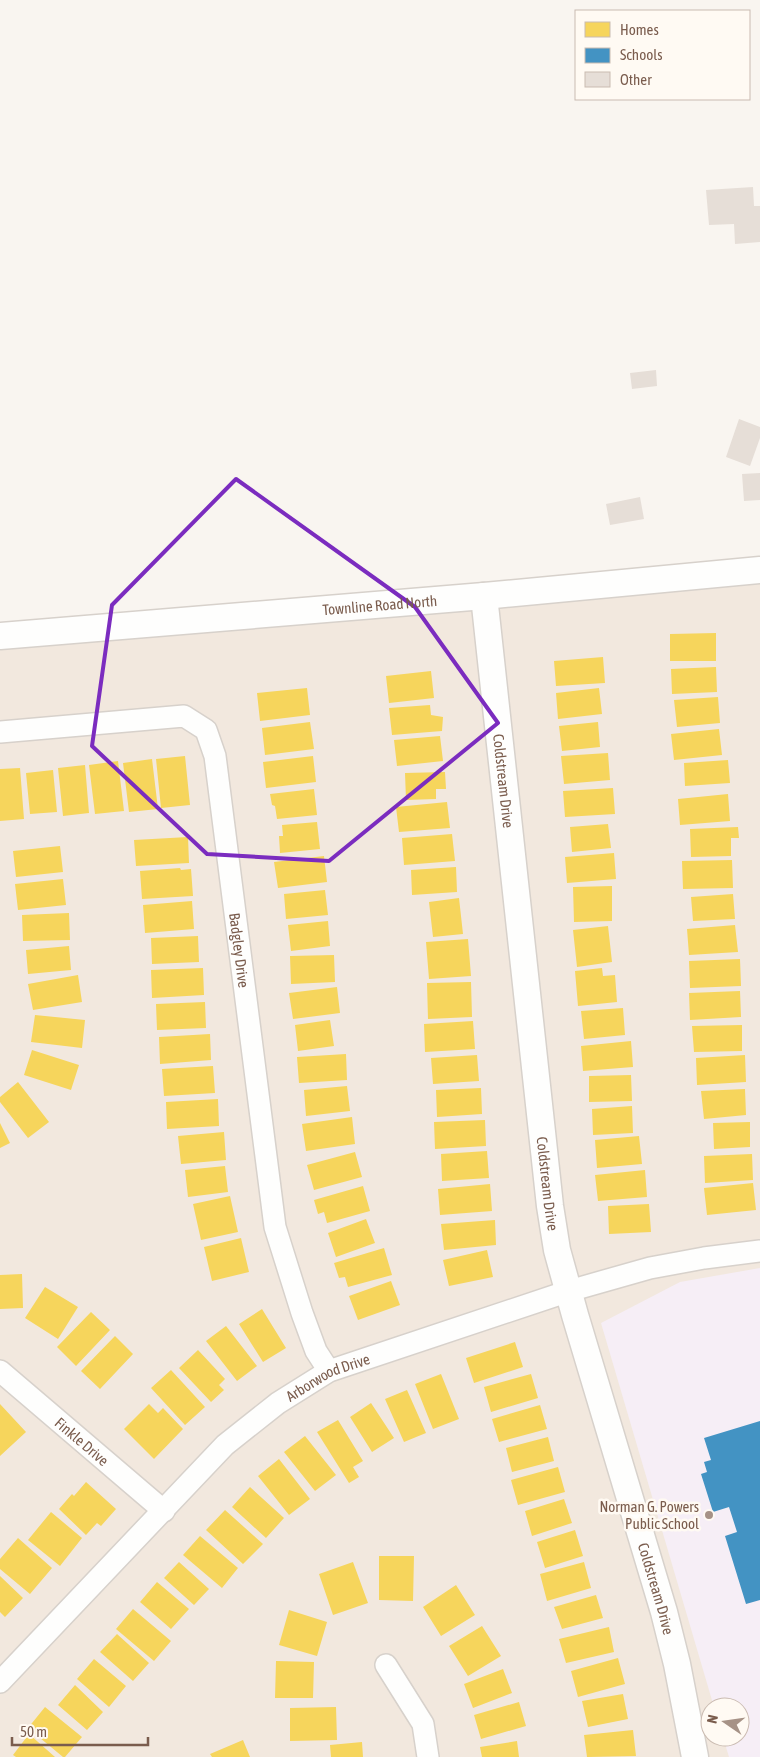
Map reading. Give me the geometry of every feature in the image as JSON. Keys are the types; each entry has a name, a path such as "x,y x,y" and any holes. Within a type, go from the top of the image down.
{"street":[{"name":"Townline Road North","path":"0,636 484,596 760,570"},
{"name":"Coldstream Drive","path":"484,596 550,1206 558,1250 569,1291 664,1612 677,1664 695,1757"},
{"name":"Badgley Drive","path":"0,732 184,716 206,730 215,756 275,1227 316,1351 329,1371"},
{"name":"Arborwood Drive","path":"0,1682 225,1445 278,1403 329,1371 569,1291 650,1268 704,1258 760,1251"},
{"name":"Finkle Drive","path":"0,1371 164,1511"},
{"path":"386,1665 423,1724 428,1757"}],"highlighted area":[{"path":"236,479 415,607 498,723 329,861 207,854 92,746 112,605"}],"shaded area":[{"path":"760,564 760,1757 0,1757 0,628"},
{"name":"Norman G. Powers Public School","path":"760,1268 760,1757 729,1757 726,1747 750,1747 750,1697 711,1697 601,1323 680,1282"}],"building: Homes":[{"path":"716,633 716,661 670,661 670,634"},
{"path":"603,657 605,683 556,686 554,661"},
{"path":"716,667 717,692 672,694 671,669"},
{"path":"431,671 434,698 389,703 386,676"},
{"path":"307,688 310,715 260,721 257,693"},
{"path":"599,688 602,714 558,719 556,693"},
{"path":"718,697 720,723 677,727 674,700"},
{"path":"430,705 431,715 443,717 442,731 392,735 389,708"},
{"path":"310,722 314,749 265,755 262,728"},
{"path":"598,722 600,747 562,751 559,726"},
{"path":"719,729 722,755 674,760 671,734"},
{"path":"440,736 443,761 397,766 394,740"},
{"path":"608,753 610,780 564,784 561,756"},
{"path":"185,756 190,805 161,808 156,759"},
{"path":"313,756 316,782 266,788 263,762"},
{"path":"152,759 158,809 129,812 123,763"},
{"path":"728,760 730,783 685,786 684,763"},
{"path":"118,761 124,811 95,814 89,765"},
{"path":"85,765 89,813 63,816 58,768"},
{"path":"20,768 24,819 0,821 0,769"},
{"path":"53,770 57,812 30,814 26,773"},
{"path":"445,772 446,789 436,789 436,799 406,800 405,773"},
{"path":"613,788 615,814 565,817 563,791"},
{"path":"314,789 317,815 277,819 275,806 272,805 270,794"},
{"path":"728,794 730,821 680,825 678,799"},
{"path":"447,802 450,828 399,832 396,807"},
{"path":"317,822 320,849 280,853 279,836 283,836 282,825"},
{"path":"608,824 611,848 572,852 570,827"},
{"path":"738,827 739,838 731,838 731,856 691,857 690,829"},
{"path":"452,834 455,861 404,865 402,838"},
{"path":"188,837 189,863 136,866 134,840"},
{"path":"60,846 63,872 16,877 13,851"},
{"path":"614,853 616,879 567,883 565,857"},
{"path":"324,856 327,882 278,888 274,862"},
{"path":"732,860 733,888 683,889 682,861"},
{"path":"456,867 457,892 412,895 411,870"},
{"path":"180,868 181,870 191,869 193,896 142,899 140,871"},
{"path":"63,879 66,905 18,910 15,884"},
{"path":"612,886 612,921 574,922 573,887"},
{"path":"325,890 328,915 286,919 284,894"},
{"path":"733,894 735,919 693,921 691,897"},
{"path":"459,898 463,934 433,937 429,902"},
{"path":"192,901 194,929 145,933 143,905"},
{"path":"69,913 70,940 23,941 22,915"},
{"path":"328,921 330,946 291,951 288,925"},
{"path":"735,925 738,952 689,955 687,929"},
{"path":"608,926 612,962 577,967 573,930"},
{"path":"198,936 199,962 152,964 151,938"},
{"path":"468,939 471,976 429,979 426,942"},
{"path":"69,946 71,970 28,974 26,950"},
{"path":"334,955 335,982 291,984 290,956"},
{"path":"740,959 741,986 690,988 689,961"},
{"path":"203,968 204,995 152,998 151,970"},
{"path":"602,968 603,976 615,975 617,1002 578,1006 575,971"},
{"path":"78,975 82,1002 33,1010 28,984"},
{"path":"471,982 472,1017 428,1019 427,983"},
{"path":"337,987 340,1013 293,1019 289,993"},
{"path":"740,991 741,1017 690,1020 689,993"},
{"path":"205,1002 206,1028 157,1030 156,1004"},
{"path":"623,1008 625,1035 584,1039 581,1011"},
{"path":"35,1015 85,1020 82,1048 31,1042"},
{"path":"330,1020 334,1046 298,1051 295,1025"},
{"path":"473,1021 475,1049 425,1052 424,1024"},
{"path":"742,1025 742,1051 694,1052 692,1026"},
{"path":"210,1034 211,1060 160,1064 159,1037"},
{"path":"631,1041 633,1067 583,1071 581,1046"},
{"path":"32,1050 79,1065 71,1090 24,1075"},
{"path":"346,1054 347,1080 299,1083 297,1057"},
{"path":"477,1055 479,1081 433,1084 431,1058"},
{"path":"745,1055 746,1082 697,1085 696,1058"},
{"path":"213,1066 215,1093 164,1096 162,1069"},
{"path":"631,1075 632,1101 589,1102 589,1076"},
{"path":"18,1082 49,1122 28,1138 0,1102 0,1097"},
{"path":"347,1086 350,1111 306,1116 304,1090"},
{"path":"481,1088 482,1114 437,1117 436,1090"},
{"path":"745,1089 746,1115 704,1119 701,1091"},
{"path":"218,1099 219,1126 167,1129 166,1102"},
{"path":"632,1106 633,1133 593,1135 592,1109"},
{"path":"352,1117 355,1144 306,1151 302,1124"},
{"path":"485,1120 486,1146 435,1149 434,1122"},
{"path":"750,1122 750,1147 714,1149 713,1123"},
{"path":"0,1123 10,1143 0,1148"},
{"path":"224,1132 226,1160 181,1164 178,1136"},
{"path":"639,1136 642,1164 597,1168 595,1140"},
{"path":"487,1151 489,1178 442,1181 441,1154"},
{"path":"355,1152 362,1177 314,1190 307,1165"},
{"path":"752,1154 753,1180 705,1183 704,1156"},
{"path":"225,1166 228,1192 188,1197 185,1170"},
{"path":"645,1170 647,1197 598,1201 595,1175"},
{"path":"753,1183 756,1210 707,1215 704,1188"},
{"path":"490,1184 492,1211 440,1215 438,1189"},
{"path":"363,1186 370,1211 327,1223 324,1212 318,1214 314,1200"},
{"path":"230,1196 238,1232 201,1240 193,1204"},
{"path":"649,1204 651,1232 609,1234 608,1206"},
{"path":"366,1219 375,1243 336,1257 328,1233"},
{"path":"495,1220 496,1245 444,1250 441,1224"},
{"path":"241,1238 249,1272 212,1281 204,1247"},
{"path":"384,1248 392,1275 348,1287 345,1277 339,1278 334,1263"},
{"path":"487,1250 493,1277 449,1286 443,1260"},
{"path":"22,1274 23,1308 0,1309 0,1275"},
{"path":"391,1281 400,1305 358,1320 349,1296"},
{"path":"45,1287 78,1307 58,1339 25,1318"},
{"path":"262,1309 286,1348 263,1362 239,1324"},
{"path":"91,1312 110,1330 76,1366 57,1347"},
{"path":"226,1326 257,1366 237,1381 206,1341"},
{"path":"115,1336 133,1354 100,1389 81,1371"},
{"path":"515,1342 523,1367 474,1383 466,1358"},
{"path":"198,1350 225,1379 219,1385 224,1390 211,1402 179,1368"},
{"path":"171,1370 205,1407 185,1425 151,1388"},
{"path":"441,1374 459,1419 433,1429 415,1384"},
{"path":"531,1374 538,1398 491,1412 484,1387"},
{"path":"407,1390 426,1433 404,1442 385,1399"},
{"path":"371,1403 394,1438 372,1452 350,1417"},
{"path":"0,1404 26,1432 0,1456"},
{"path":"149,1404 158,1413 163,1408 183,1429 154,1459 124,1429"},
{"path":"540,1405 547,1429 499,1442 492,1419"},
{"path":"338,1420 363,1461 353,1467 359,1477 349,1483 317,1432"},
{"path":"305,1436 336,1475 315,1491 284,1452"},
{"path":"548,1437 554,1461 512,1472 506,1448"},
{"path":"279,1459 310,1499 289,1515 258,1476"},
{"path":"558,1467 565,1492 518,1505 511,1480"},
{"path":"86,1482 116,1509 101,1526 97,1523 86,1535 59,1509"},
{"path":"250,1487 284,1518 266,1538 232,1507"},
{"path":"564,1499 572,1523 532,1536 525,1511"},
{"path":"225,1510 263,1544 243,1564 206,1530"},
{"path":"51,1512 82,1538 60,1566 28,1540"},
{"path":"575,1530 583,1556 545,1568 537,1542"},
{"path":"200,1536 238,1568 222,1588 183,1555"},
{"path":"18,1538 52,1568 30,1594 0,1569 0,1559"},
{"path":"379,1556 414,1556 413,1601 379,1600"},
{"path":"179,1562 209,1589 194,1605 164,1578"},
{"path":"353,1562 368,1603 333,1615 319,1574"},
{"path":"584,1562 591,1588 547,1601 540,1574"},
{"path":"0,1576 23,1598 5,1617 0,1612"},
{"path":"157,1582 189,1609 171,1629 140,1602"},
{"path":"456,1585 475,1615 441,1636 423,1607"},
{"path":"596,1595 603,1618 562,1629 554,1607"},
{"path":"133,1609 171,1641 154,1661 116,1629"},
{"path":"289,1610 327,1622 317,1656 279,1645"},
{"path":"482,1626 501,1656 468,1676 449,1646"},
{"path":"609,1627 614,1652 566,1663 559,1639"},
{"path":"117,1634 149,1663 133,1681 100,1652"},
{"path":"618,1658 625,1684 578,1697 571,1671"},
{"path":"94,1659 126,1686 109,1707 77,1679"},
{"path":"276,1661 314,1662 313,1698 275,1698"},
{"path":"503,1669 512,1693 473,1708 464,1684"},
{"path":"75,1685 103,1712 87,1730 58,1705"},
{"path":"623,1694 628,1719 588,1727 582,1701"},
{"path":"519,1702 526,1726 481,1739 474,1715"},
{"path":"45,1707 82,1737 65,1757 28,1728"},
{"path":"336,1707 337,1740 290,1741 290,1708"},
{"path":"633,1730 636,1756 587,1757 584,1735"},
{"path":"29,1734 55,1757 16,1757 13,1755"},
{"path":"243,1740 250,1757 212,1757 210,1754"},
{"path":"517,1741 519,1757 482,1757 480,1747"},
{"path":"362,1742 363,1757 331,1757 330,1745"}],"building: Schools":[{"path":"760,1421 760,1600 746,1604 725,1536 737,1532 729,1507 713,1512 701,1474 707,1472 704,1462 711,1460 704,1438"}],"building: Other":[{"path":"753,187 754,206 760,206 760,242 735,244 734,224 709,225 706,190"},
{"path":"656,370 657,386 632,389 630,373"},
{"path":"739,419 760,427 760,438 750,466 726,457"},
{"path":"760,473 760,500 744,501 742,474"},
{"path":"640,497 644,519 610,525 606,504"}],"place":[{"name":"Norman G. Powers Public School","path":"709,1515"}]}
